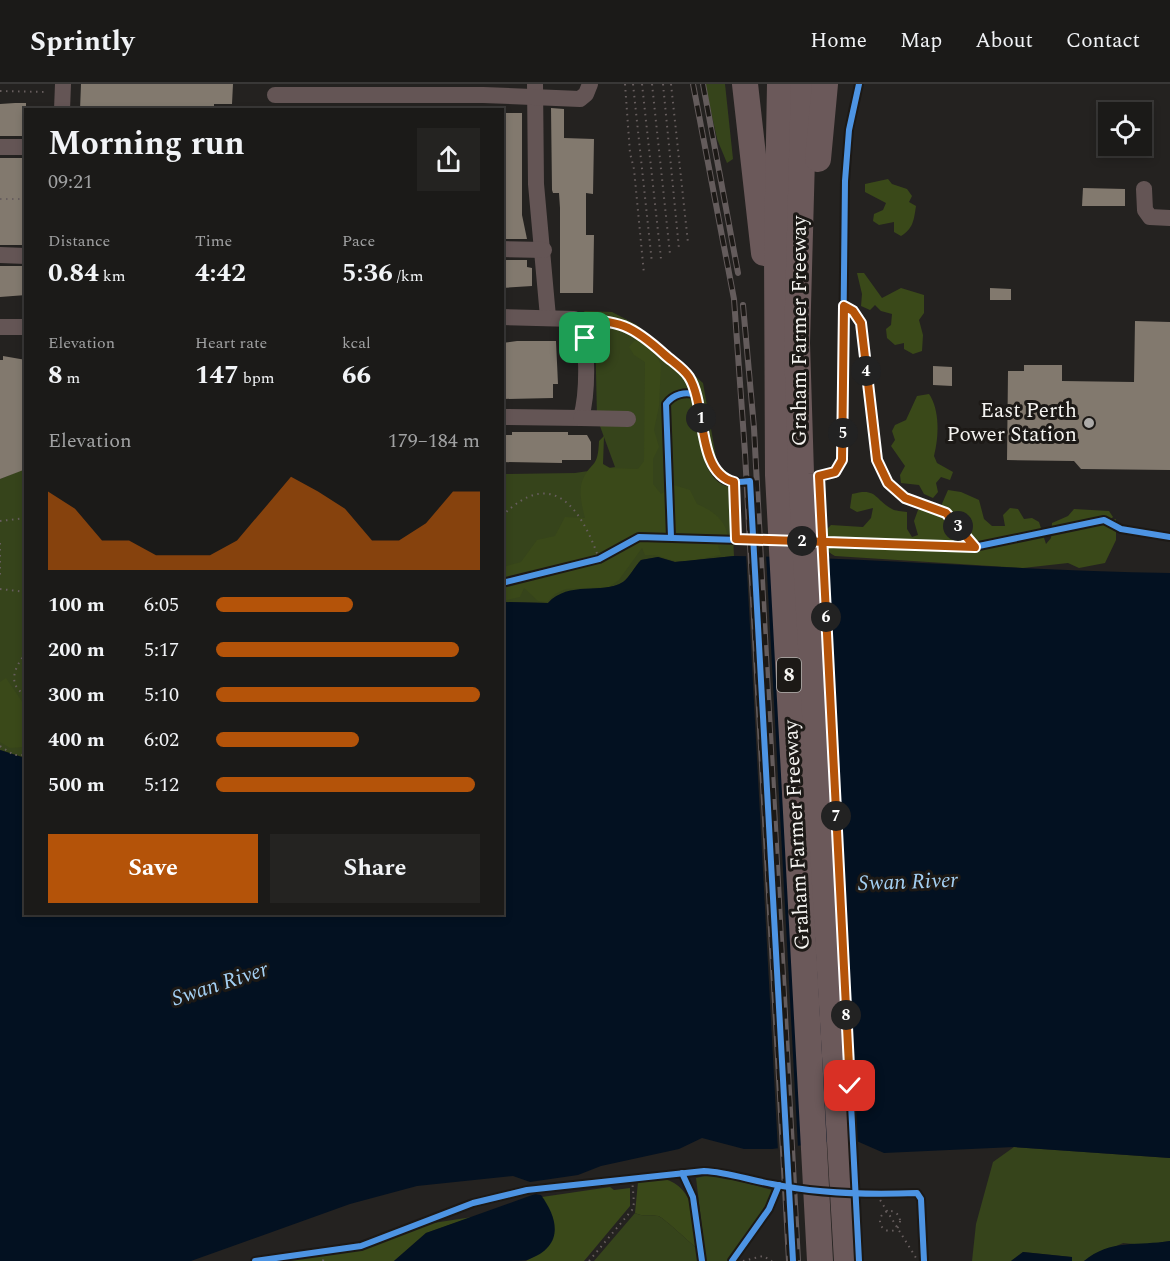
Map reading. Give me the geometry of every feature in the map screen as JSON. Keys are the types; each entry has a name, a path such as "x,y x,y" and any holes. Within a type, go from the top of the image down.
{"highway":[{"path":"745,84 789,474"},
{"name":"Graham Farmer Freeway","path":"780,84 777,252 789,474 820,1261"},
{"name":"Graham Farmer Freeway","path":"804,84 797,343 789,474 847,1261"},
{"path":"789,474 825,84"}],"street":[{"path":"275,96 483,96 535,91 580,99 586,94 590,84"},
{"path":"63,88 63,108"},
{"path":"535,91 536,184 544,250 548,317"},
{"path":"0,147 24,147"},
{"path":"1144,189 1144,210 1150,217 1170,218"},
{"path":"504,249 544,250"},
{"path":"0,255 24,256"},
{"path":"504,317 574,319 581,326 585,338 585,404 581,418"},
{"path":"0,327 24,327"},
{"path":"504,417 628,419"}],"path":[{"path":"625,84 644,274"},
{"path":"633,84 652,263"},
{"path":"642,84 661,259"},
{"path":"652,84 670,254"},
{"path":"663,84 680,249"},
{"path":"671,84 688,243"},
{"path":"0,91 63,88"},
{"path":"0,199 24,200"},
{"path":"724,480 742,482"},
{"path":"734,482 736,539"},
{"path":"504,515 528,497 551,494 562,497 585,521 599,559"},
{"path":"0,521 24,518"},
{"path":"725,538 748,539"},
{"path":"0,543 0,576"},
{"path":"590,561 607,554"},
{"path":"0,589 24,592"},
{"path":"24,655 16,664 14,675 14,684 19,692 24,694"},
{"path":"0,746 14,755 24,755"},
{"path":"621,1180 642,1177"},
{"path":"590,1261 632,1210 634,1203 632,1178"},
{"path":"869,1195 887,1194"},
{"path":"877,1195 918,1261"},
{"path":"887,1211 898,1214 901,1221 897,1228 888,1231 881,1225 881,1216 887,1211"},
{"path":"314,1252 337,1249"},
{"path":"323,1261 325,1250"},
{"path":"923,1251 924,1261"},
{"path":"743,1261 763,1256 772,1261"}],"green space":[{"path":"705,84 725,84 733,159 727,163 717,139"},
{"path":"888,179 892,184 907,189 912,196 909,202 916,206 912,224 901,236 894,232 894,222 879,225 873,221 874,214 883,210 886,203 865,192 865,184"},
{"path":"857,273 864,273 882,298 901,288 924,295 924,313 919,320 923,335 922,351 913,354 904,349 904,343 895,345 887,338 886,329 891,325 892,314 881,311 875,305 870,310 861,306 862,294"},
{"path":"584,311 612,312 637,325 703,383 717,463 730,475 734,556 675,562 658,557 641,560 626,580 615,586 565,593 548,603 504,602 504,474 575,473 615,467 597,418 595,328"},
{"path":"645,339 661,364 659,406 654,430 659,447 653,459 653,484 661,494 674,485 690,490 697,504 720,519 728,536 728,544 718,546 721,555 683,561 645,555 642,548 619,580 609,587 566,589 555,594 547,602 538,601 524,588 520,597 504,601 504,567 521,562 537,540 555,536 565,517 585,518 581,498 582,483 596,460 599,441 604,436 603,464 610,468 638,469 644,461 645,362 634,355 629,347 634,341"},
{"path":"929,394 933,400 938,424 934,456 937,463 953,472 950,480 941,477 936,483 938,492 933,498 924,494 919,485 901,483 900,475 905,466 891,446 895,440 892,431 895,425 906,420 917,396"},
{"path":"24,465 24,758 0,750 0,479 22,470"},
{"path":"948,490 961,492 979,500 984,519 992,526 1005,526 1003,515 1010,508 1018,509 1024,519 1032,518 1039,522 1046,544 1051,538 1052,523 1068,516 1074,509 1109,511 1113,517 1109,521 1116,519 1116,540 1105,563 1079,568 1068,563 1023,568 835,556 825,546 824,532 831,525 863,527 871,518 873,508 857,512 850,508 852,494 871,493 892,509 907,512 907,529 912,537 918,535 914,521 918,510 929,508 938,513"},
{"path":"6,678 24,705 24,747 10,748 0,742 0,682"},
{"path":"1014,1147 1170,1158 1170,1241 1145,1245 1123,1243 1084,1261 1072,1261 1071,1257 1023,1252 1011,1261 972,1261 976,1224 993,1162"},
{"path":"713,1174 776,1191 727,1261 706,1261 696,1178"},
{"path":"664,1179 674,1183 688,1198 692,1207 698,1249 661,1217 635,1213 638,1182"},
{"path":"610,1187 614,1190 630,1188 630,1206 584,1261 526,1261 536,1255 542,1197"},
{"path":"635,1213 658,1216 665,1220 698,1249 699,1261 594,1261"},
{"path":"472,1217 426,1233 394,1261 284,1261 362,1250 427,1224"}],"water":[{"name":"Swan River","path":"734,556 1170,573 1170,1158 1014,1147 884,1153 852,1139 772,1149 744,1149 702,1138 679,1149 601,1166 578,1175 530,1182 513,1176 417,1186 350,1204 191,1261 0,1261 0,750 24,758 24,915 504,915 504,602 548,603 556,596 566,592 615,586 625,580 641,560 658,557 675,562"},
{"path":"535,1194 541,1195 547,1204 552,1214 555,1232 547,1248 527,1260 394,1261 426,1233"},
{"path":"1170,1241 1170,1261 1084,1261 1114,1246"},
{"path":"1023,1252 1072,1257 1072,1261 1011,1261"}],"pier":[{"path":"746,553 766,554 798,1148 778,1151"}],"building":[{"path":"81,84 233,84 232,104 214,104 214,108 80,108"},
{"path":"26,103 24,136 0,136 0,104"},
{"path":"551,108 564,109 564,138 594,139 593,194 586,193 586,235 594,235 593,293 560,293 560,208 559,193 553,193 552,190"},
{"path":"504,113 522,113 522,215 527,239 504,239"},
{"path":"0,158 24,158 24,245 0,245"},
{"path":"1083,188 1125,189 1125,206 1082,206"},
{"path":"504,260 527,260 527,267 532,268 532,286 504,288"},
{"path":"0,266 24,266 24,295 0,297"},
{"path":"990,288 1011,289 1011,300 990,300"},
{"name":"East Perth Power Station","path":"1135,321 1170,322 1170,470 1081,469 1074,461 1007,460 1008,371 1024,371 1024,365 1062,365 1062,381 1134,382"},
{"path":"556,341 558,384 553,384 553,398 504,399 504,343"},
{"path":"3,356 24,360 24,470 0,479 0,360 3,360"},
{"path":"933,366 952,367 952,386 933,385"},
{"path":"512,432 568,432 568,435 587,435 591,442 591,460 562,460 562,463 504,462 504,435 512,435"}],"railway":[{"path":"693,84 734,299 745,453 789,1261"},
{"path":"703,84 738,273"},
{"path":"743,305 754,428 798,1261"}],"cycle path":[{"path":"859,84 849,130 845,181 842,460 835,472 819,476 859,1261"},
{"path":"844,306 853,311 861,323 877,460 888,483 905,498 946,512 974,547"},
{"path":"574,319 614,323 633,330 680,367 688,376 693,387 711,463 718,474 727,481 750,481 793,1261"},
{"path":"671,537 666,404 680,394 696,395"},
{"path":"504,583 599,559 639,537 974,547 1104,520 1121,529 1170,537"},
{"path":"255,1261 361,1246 473,1203 527,1190 704,1171 826,1192 917,1193 921,1199 924,1261"},
{"path":"682,1173 693,1197 702,1261"},
{"path":"732,1261 769,1209 779,1185"}],"place":[{"name":"East Perth Power Station","path":"1089,423"}],"route":[{"path":"585,338 581,326 574,319 624,324 638,331 688,376 696,396 710,460 724,480 734,482 736,539 816,542 895,544 975,547 946,513 905,498 888,483 877,460 861,323 853,311 844,306 842,460 835,472 819,476 823,563 850,1086"}]}
